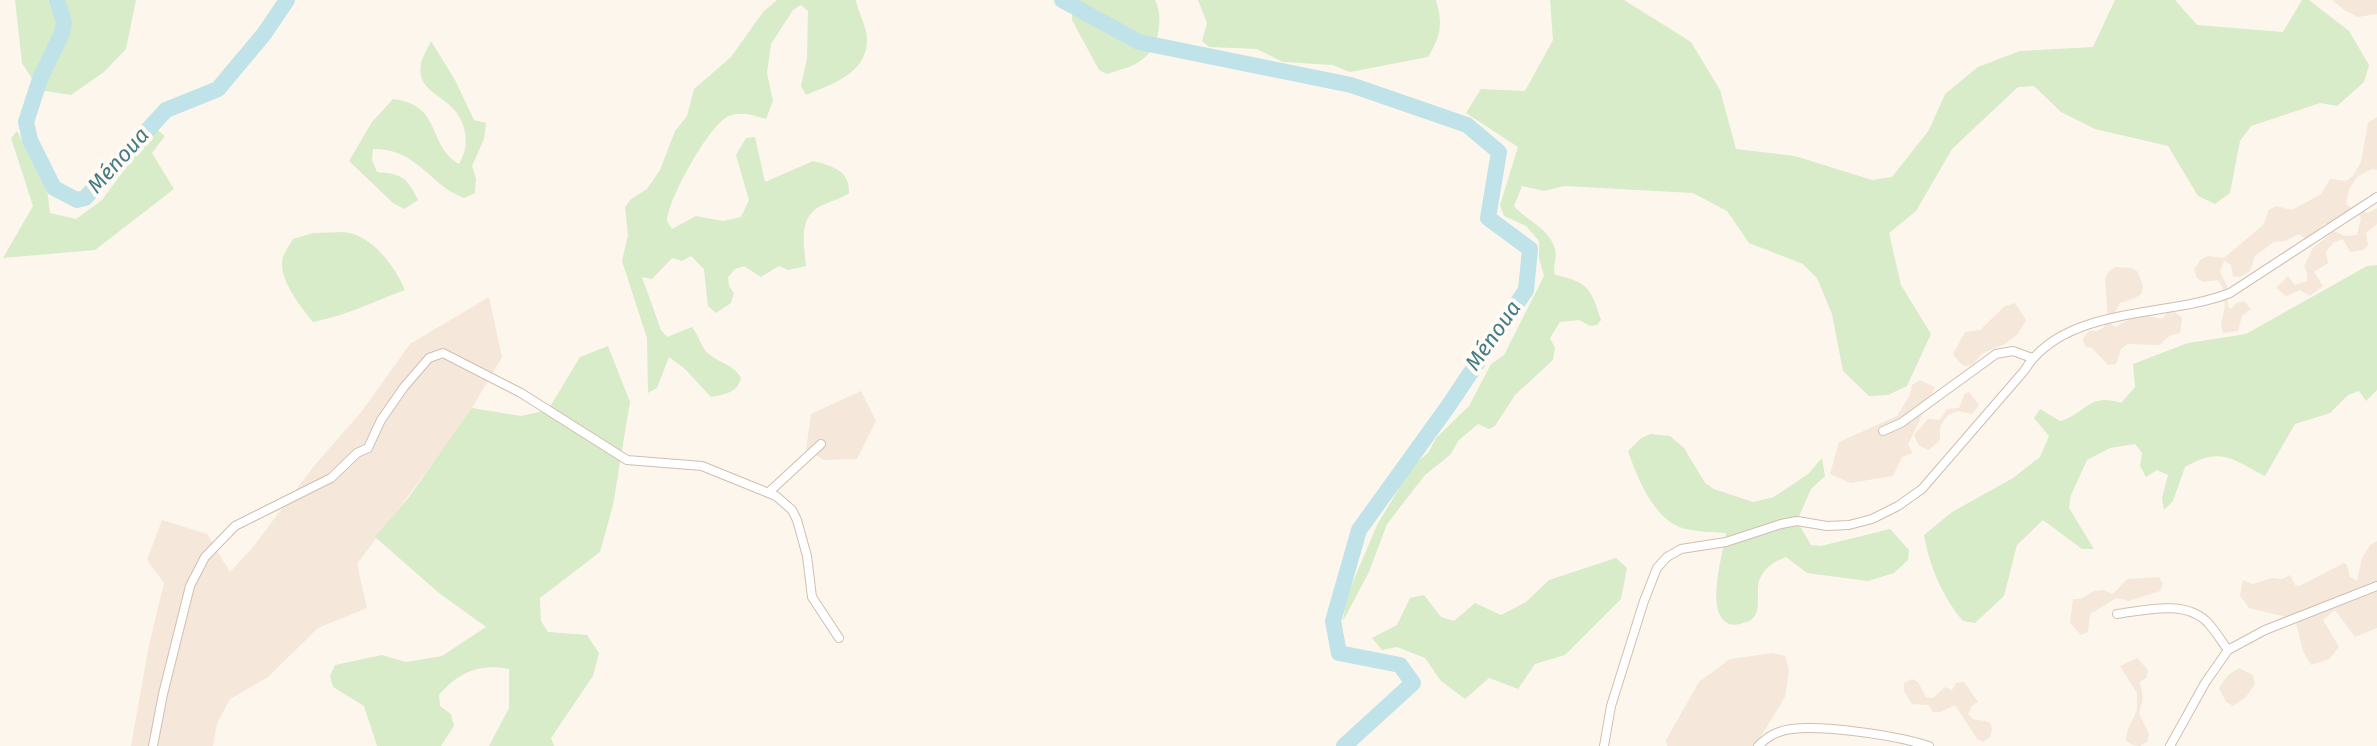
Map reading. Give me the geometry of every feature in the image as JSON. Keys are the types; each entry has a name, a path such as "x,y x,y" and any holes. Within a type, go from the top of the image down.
{"street":[{"path":"1604,746 1611,706 1644,601 1657,568 1667,557 1681,549 1726,542 1797,521 1827,526 1849,525 1872,519 1898,506 1922,489 2032,358 2084,326 2116,316 2211,301 2230,293 2377,197"},
{"path":"1883,431 1901,423 1996,354 2013,351 2032,358"},
{"path":"153,746 190,586 205,557 235,526 331,478 357,453 368,448 390,406 435,354 443,353 521,393 627,460 702,466 769,492 792,510 797,520 807,556 812,597 839,638"},
{"path":"769,492 821,444"},
{"path":"2170,746 2205,683 2228,650 2265,630 2377,586"},
{"path":"2117,614 2153,609 2193,612 2210,625 2228,650"},
{"path":"1758,746 1780,732 1806,728 1883,736 1929,746"}],"shaded area":[{"path":"2332,0 2377,0 2377,14 2358,17"},
{"path":"2377,117 2377,170 2372,169 2358,176 2349,189 2346,204 2368,213 2377,208 2377,224 2366,233 2368,245 2363,250 2350,252 2343,239 2334,242 2326,252 2328,263 2314,272 2323,286 2310,296 2300,290 2286,296 2276,288 2288,276 2295,285 2307,281 2304,266 2313,248 2334,231 2345,236 2357,235 2359,215 2351,213 2334,223 2323,224 2313,237 2305,238 2299,234 2285,241 2274,242 2255,256 2250,271 2240,277 2233,276 2231,265 2224,261 2220,272 2227,286 2228,306 2231,309 2236,303 2244,301 2251,309 2242,316 2238,331 2223,333 2221,325 2225,305 2222,287 2218,280 2203,282 2197,278 2194,270 2200,260 2208,256 2224,258 2263,225 2269,210 2276,206 2292,210 2321,194 2330,179 2346,181 2353,176 2361,162 2368,123"},
{"path":"2115,267 2132,268 2138,272 2143,287 2141,294 2120,303 2109,323 2116,327 2139,314 2162,319 2167,313 2175,312 2182,318 2180,333 2171,335 2159,345 2128,344 2121,349 2116,364 2108,365 2092,348 2085,346 2083,338 2089,331 2104,327 2108,320 2105,279"},
{"path":"489,297 502,357 463,423 357,564 367,608 318,628 268,677 230,699 217,723 213,746 131,746 164,583 147,560 162,520 207,534 230,572 362,411 410,344"},
{"path":"2015,303 2026,320 2018,334 2005,344 1983,353 1972,365 1964,366 1958,361 1953,354 1965,332 1980,330 2005,306"},
{"path":"1920,380 1935,387 1908,445 1913,453 1902,457 1893,476 1850,483 1830,474 1839,442 1897,416 1910,395 1912,385"},
{"path":"861,391 876,421 857,459 824,460 806,449 811,414"},
{"path":"1969,392 1979,405 1972,414 1958,411 1948,415 1940,426 1940,440 1929,450 1919,446 1914,435 1928,419 1940,420 1947,409 1959,408 1965,393"},
{"path":"2377,541 2377,628 2355,637 2335,610 2323,620 2339,647 2329,659 2311,665 2303,651 2295,619 2249,608 2240,596 2243,580 2253,584 2290,575 2295,585 2299,586 2344,563 2350,577 2357,581 2362,558 2371,544"},
{"path":"2159,577 2163,584 2160,591 2129,601 2117,598 2090,614 2088,632 2081,635 2070,623 2073,599 2103,590 2113,594 2127,579"},
{"path":"1773,653 1785,656 1789,670 1785,697 1755,746 1667,746 1666,740 1699,682 1730,659"},
{"path":"2137,658 2148,670 2146,678 2140,682 2143,698 2139,713 2149,734 2147,742 2140,746 2126,740 2137,710 2137,693 2120,666"},
{"path":"2239,668 2253,675 2255,684 2246,697 2233,706 2226,702 2219,688 2228,675"},
{"path":"1912,679 1918,682 1926,697 1933,698 1945,687 1952,690 1956,683 1964,682 1978,702 1968,714 1973,719 1990,722 1990,737 1983,742 1977,739 1955,705 1941,712 1933,712 1928,705 1912,704 1904,691 1904,683"}],"green space":[{"path":"15,0 136,0 126,49 104,72 71,95 39,90 22,63"},
{"path":"777,0 856,0 867,37 862,60 847,75 806,95 801,86 807,58 808,11 801,5 793,10 771,44 767,73 773,101 766,119 738,114 721,122 691,164 674,197 667,221 672,229 696,216 723,221 741,217 749,200 736,155 746,138 755,137 765,182 813,161 833,167 843,174 849,185 849,193 810,215 804,230 806,266 788,270 779,266 761,277 744,266 735,269 728,277 734,293 731,303 716,313 708,306 704,269 691,256 682,261 672,258 652,279 642,277 661,330 667,337 692,327 709,354 741,378 734,390 711,397 669,357 657,388 648,393 647,338 622,261 628,235 625,207 647,189 660,170 675,131 687,116 694,89 731,57 763,12"},
{"path":"1072,0 1155,0 1159,23 1153,47 1143,59 1131,66 1107,74 1099,70 1072,20"},
{"path":"1198,0 1436,0 1440,30 1428,57 1350,72 1332,65 1283,62 1257,49 1209,47 1202,41 1207,23"},
{"path":"1550,0 1624,0 1691,42 1720,90 1736,149 1795,156 1872,180 1892,177 1929,130 1945,94 1978,67 2020,51 2093,47 2115,0 2175,0 2197,25 2283,32 2302,0 2309,0 2349,31 2369,65 2364,82 2337,106 2320,103 2251,126 2240,141 2230,193 2215,204 2198,196 2168,146 2095,129 2061,112 2034,86 2018,87 1952,149 1916,211 1889,233 1901,285 1931,334 1907,386 1888,395 1869,396 1843,371 1832,314 1817,278 1803,264 1749,243 1727,211 1693,193 1564,186 1544,191 1522,186 1514,206 1543,230 1552,242 1556,252 1555,275 1587,288 1601,320 1597,325 1590,326 1579,320 1560,322 1550,338 1555,348 1553,360 1515,395 1495,426 1489,429 1478,424 1459,440 1450,455 1425,475 1387,524 1369,572 1343,621 1347,596 1377,525 1413,465 1428,453 1436,438 1469,406 1491,364 1504,355 1544,276 1539,258 1539,241 1526,226 1504,216 1500,205 1518,147 1466,113 1481,89 1525,91 1553,40"},
{"path":"431,41 455,80 474,120 486,123 484,139 472,166 476,179 475,193 464,198 441,185 401,154 373,149 372,160 377,172 403,178 414,192 418,200 404,209 393,203 349,161 372,122 393,99 420,109 449,156 459,164 466,145 463,125 451,106 427,87 421,73 422,61"},
{"path":"155,128 165,136 152,153 174,189 95,250 3,258 33,206 11,138 17,131 47,189 50,213 76,219 102,200"},
{"path":"344,232 373,245 395,271 405,290 313,322 287,283 283,274 283,257 293,239 313,233"},
{"path":"2377,265 2377,390 2366,401 2359,391 2348,395 2330,413 2295,424 2265,476 2226,457 2208,457 2185,467 2173,501 2164,510 2162,498 2168,475 2157,470 2146,477 2140,466 2142,453 2135,444 2110,448 2087,460 2071,495 2069,508 2094,549 2082,549 2043,520 2017,545 2004,596 1975,623 1963,621 1938,581 1924,535 1952,512 2013,478 2040,457 2049,436 2034,418 2040,409 2060,421 2094,402 2110,400 2121,403 2135,387 2133,364 2188,343 2246,334 2367,266"},
{"path":"608,346 630,402 613,505 600,552 540,598 541,621 548,632 587,635 599,653 593,676 551,738 554,746 489,746 509,708 509,669 488,667 462,675 439,695 440,706 451,714 454,726 441,746 377,746 364,706 333,687 330,676 335,665 382,655 406,662 442,656 486,627 439,593 375,537 409,497 472,408 521,416 548,410 580,357"},
{"path":"1651,434 1670,436 1684,448 1705,483 1714,489 1753,502 1774,497 1808,474 1822,458 1825,476 1811,489 1797,521 1811,545 1821,546 1890,529 1909,550 1908,560 1894,573 1868,581 1807,573 1786,557 1763,573 1754,617 1732,625 1720,615 1716,593 1726,533 1682,528 1672,523 1655,506 1641,484 1628,451 1641,438"},
{"path":"1616,558 1627,568 1621,599 1565,655 1535,664 1518,689 1489,678 1465,699 1441,681 1425,658 1397,647 1382,650 1372,638 1397,625 1410,598 1424,595 1441,617 1454,621 1475,603 1501,615 1526,602 1549,580"}],"waterway":[{"name":"Ménoua","path":"57,0 64,22 62,33 40,79 26,122 30,140 54,188 77,200 85,198 166,110 218,89 264,34 287,0"},
{"name":"Ménoua","path":"1062,0 1139,42 1351,85 1467,125 1499,152 1488,218 1530,249 1526,290 1449,405 1359,530 1333,621 1339,653 1400,665 1413,683 1344,746"}]}
